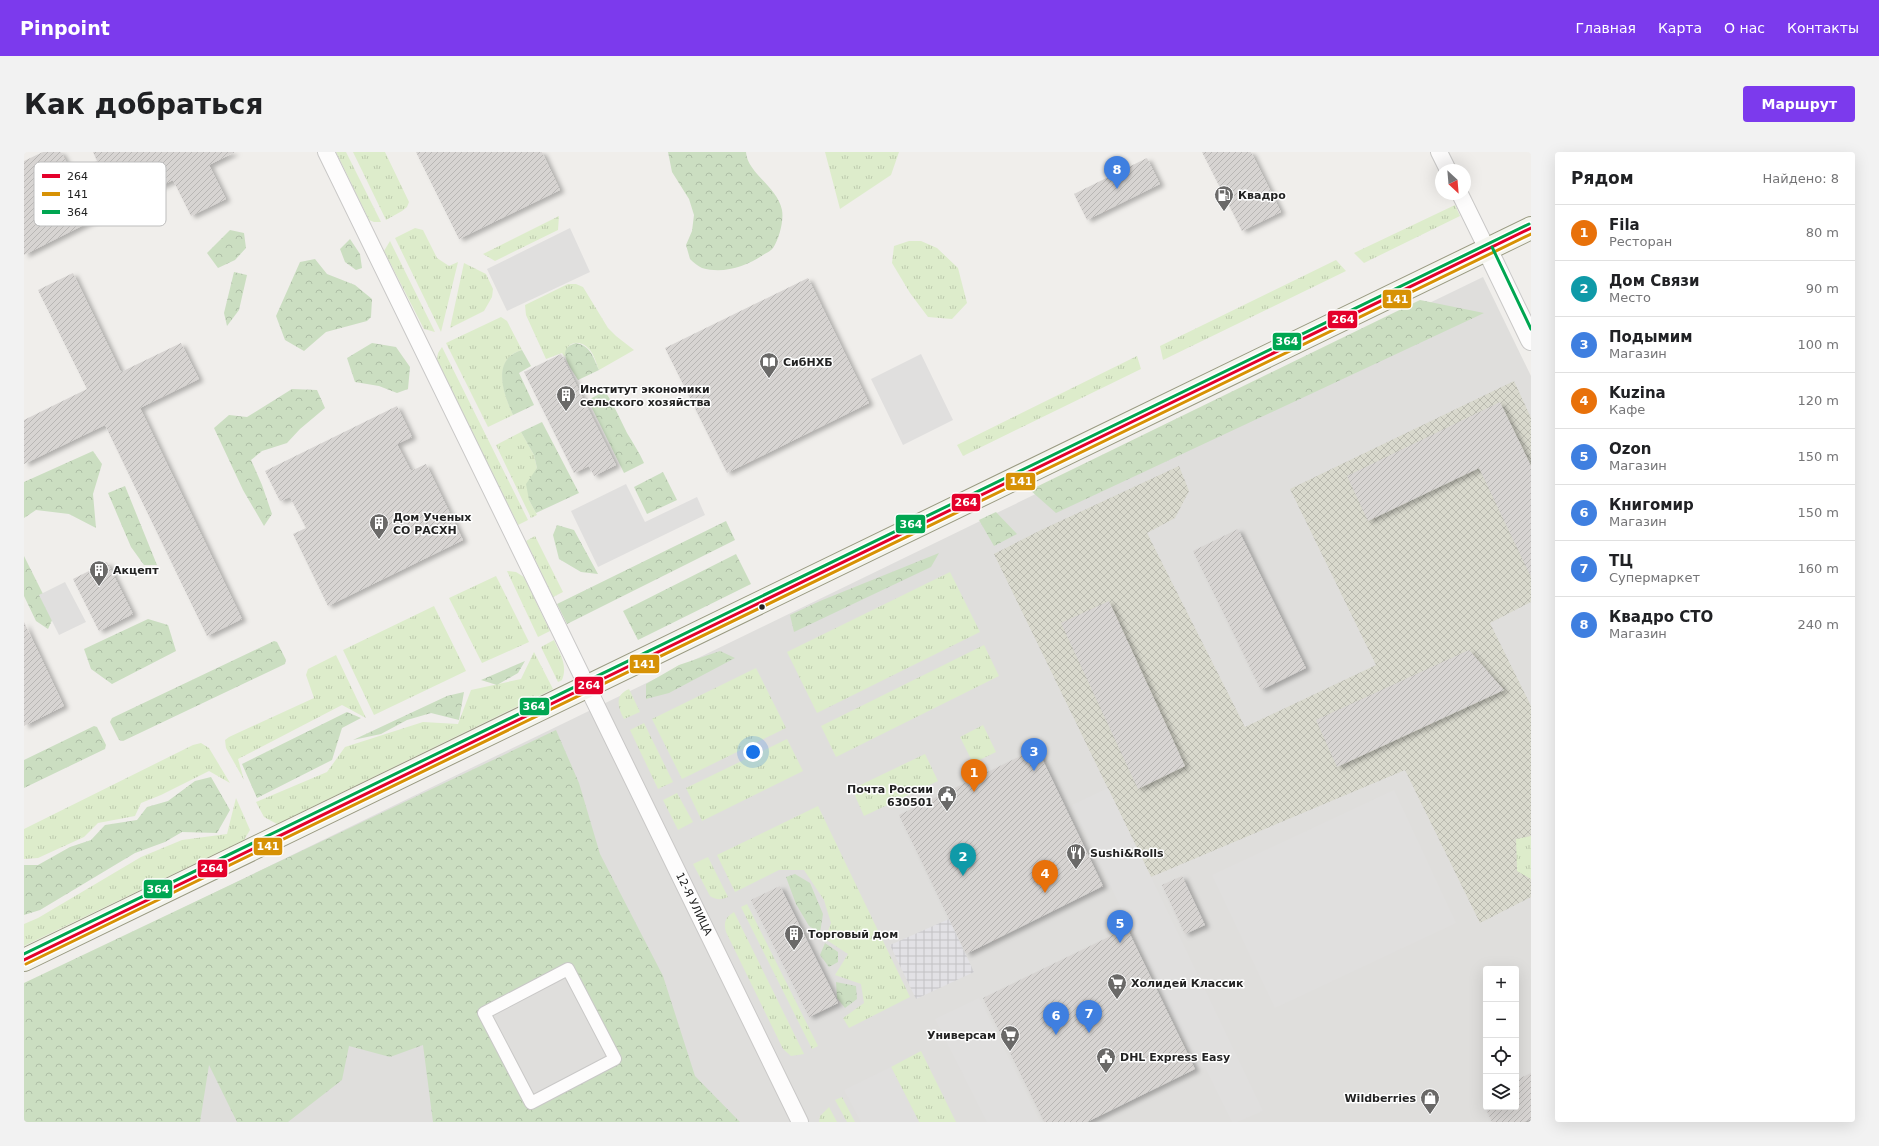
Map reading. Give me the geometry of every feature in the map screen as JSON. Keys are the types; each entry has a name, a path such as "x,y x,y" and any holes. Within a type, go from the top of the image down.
{"main road":[{"path":"24,960 1531,228"}],"street":[{"name":"12-Я УЛИЦА","path":"326,152 800,1122"},
{"path":"1439,152 1445,164"},
{"path":"1463,200 1531,340"},
{"path":"568,969 615,1059 531,1103 484,1013 568,969"}],"shaded area":[{"path":"570,228 590,272 507,311 487,269"},
{"path":"1483,277 1531,376 1531,1122 24,1122 24,985"},
{"path":"921,354 953,420 903,445 871,379"},
{"path":"1514,381 1531,418 1531,602 1490,623 1531,706 1531,897 1480,923 1405,770 1151,877 994,554 1039,531 1179,466 1189,491 1175,518 1147,533 1245,727 1376,665 1290,489"},
{"path":"626,484 645,522 697,497 705,515 598,567 571,511"},
{"path":"65,582 86,622 59,635 39,595"},
{"path":"1108,788 1263,1111 1237,1122 1232,1122 1205,1067 1198,1070 1072,805"},
{"path":"1394,790 1456,923 1275,1008 1212,875"},
{"path":"949,919 974,972 916,999 890,945"},
{"path":"979,998 1040,1122 987,1122 935,1019"},
{"path":"891,1067 919,1122 861,1122 844,1090"}],"green space":[{"path":"336,152 346,152 381,222 369,220"},
{"path":"353,152 385,152 409,202 407,207 386,220"},
{"path":"668,152 746,152 751,167 769,187 779,201 782,210 780,230 772,249 749,263 726,270 710,270 702,268 691,260 686,245 692,231 694,215 689,199 672,172"},
{"path":"825,152 899,152 891,175 840,209"},
{"path":"1455,205 1460,216 1364,263 1354,253"},
{"path":"559,216 558,230 495,261 483,254"},
{"path":"415,228 423,230 437,258 449,266 458,262 441,332 395,238"},
{"path":"230,230 244,233 246,248 235,260 218,268 207,253"},
{"path":"350,239 360,254 362,268 356,270 345,262 340,249"},
{"path":"390,241 435,332 424,329 384,251"},
{"path":"909,241 921,241 937,248 958,268 967,303 952,319 928,317 910,293 892,263 894,246"},
{"path":"315,259 327,274 355,285 372,299 371,317 367,321 326,332 304,351 285,340 276,316 300,262"},
{"path":"1336,260 1346,271 1163,360 1160,346"},
{"path":"464,263 486,274 493,289 492,297 484,311 450,328"},
{"path":"234,272 247,275 239,310 227,326 224,313"},
{"path":"568,284 576,284 583,287 608,328 634,350 599,370 591,351 585,346 577,343 573,343 567,348 565,357 562,353 546,359 526,315 525,305"},
{"path":"1420,300 1484,313 1056,513 1030,490"},
{"path":"501,317 507,321 522,350 512,355 506,361 503,369 502,378 504,388 513,415 488,427 446,343"},
{"path":"372,343 396,347 410,367 408,389 397,393 379,386 355,382 347,358"},
{"path":"576,343 581,344 588,349 599,370 578,380 568,365 565,354 569,346"},
{"path":"442,347 528,520 518,525 437,361 438,353"},
{"path":"522,350 531,366 519,373 534,405 513,415 503,387 503,369 506,361 512,354"},
{"path":"1137,356 1141,369 963,456 957,445"},
{"path":"292,389 317,390 325,408 300,429 287,443 262,451 251,460 272,514 264,526 243,490 214,428 229,415 247,417"},
{"path":"605,391 644,463 624,473 588,400"},
{"path":"542,422 579,493 536,513 529,500 526,484 537,468 534,455 521,432"},
{"path":"521,432 534,455 537,468 529,500 537,515 531,518 496,445"},
{"path":"93,451 102,464 93,494 96,528 69,514 36,510 24,518 24,482"},
{"path":"663,472 677,500 647,514 634,487"},
{"path":"125,486 157,565 144,565 131,547 108,493"},
{"path":"996,512 1017,534 994,546 979,520"},
{"path":"726,521 735,540 567,624 557,604"},
{"path":"557,525 574,530 598,574 581,572 559,559 553,535"},
{"path":"535,536 563,592 553,597 526,541"},
{"path":"939,553 931,567 794,632 790,615 820,601"},
{"path":"736,554 751,584 638,640 623,611"},
{"path":"24,556 54,616 48,629 36,621 24,596"},
{"path":"507,571 516,572 524,577 550,631 538,637"},
{"path":"950,572 980,632 817,713 787,652"},
{"path":"496,576 529,642 482,663 449,598"},
{"path":"434,606 466,671 374,715 343,650"},
{"path":"148,619 168,625 176,651 112,684 91,669 84,649"},
{"path":"554,640 564,664 564,675 562,680 558,682 541,647"},
{"path":"274,641 277,642 286,660 285,664 123,741 119,740 110,722 112,718"},
{"path":"984,645 999,676 836,757 821,726"},
{"path":"720,651 735,658 669,693 646,699 646,684 679,665"},
{"path":"534,652 553,689 277,824 264,817 256,802 327,772 345,747 423,722 458,724 471,690 521,679"},
{"path":"336,655 366,718 342,705 238,759 244,780 226,748 225,740 314,698 306,675 308,669"},
{"path":"525,661 518,673 497,685 481,680"},
{"path":"756,668 786,728 682,779 652,719"},
{"path":"629,689 640,712 624,719 620,711 619,698"},
{"path":"464,692 459,720 431,713 407,720 381,734 353,740 447,696"},
{"path":"347,712 361,718 342,728 332,760 257,798 242,764"},
{"path":"644,723 673,782 658,789 630,730"},
{"path":"983,725 996,752 973,763 960,737"},
{"path":"94,726 97,727 106,745 105,749 24,788 24,760"},
{"path":"556,730 579,783 600,854 663,976 695,1076 740,1122 433,1122 423,1045 390,1057 349,1046 342,1080 288,1122 237,1122 209,1065 200,1122 24,1122 24,983","holes":["568,969 615,1059 531,1103 484,1013"]},
{"path":"787,739 803,771 702,821 686,788"},
{"path":"201,743 209,748 230,783 209,771 161,795 141,803 135,816 98,823 84,837 38,858 24,859 24,829 193,745"},
{"path":"925,754 938,781 864,816 852,789"},
{"path":"211,777 230,810 217,833 182,832 165,842 135,853 40,910 24,915 24,865 38,865 70,847 91,840 105,825 137,820 147,807 168,801 195,781"},
{"path":"677,793 693,822 678,830 663,800"},
{"path":"236,798 250,830 244,840 24,946 24,924 38,918 141,857 182,840 227,834"},
{"path":"818,806 910,997 849,1028 843,1018 864,1003 861,984 835,975 848,954 825,939 831,923 824,900 804,870 779,870 735,892 717,855"},
{"path":"1531,836 1531,879 1517,871 1516,839"},
{"path":"708,857 728,897 719,899 710,896 693,864"},
{"path":"795,874 810,883 823,914 820,933 809,926 796,904 786,877"},
{"path":"747,904 818,1046 812,1049 741,907"},
{"path":"734,912 804,1054 791,1056 783,1049 726,932 726,920"},
{"path":"825,943 838,952 838,962 829,967 820,955"},
{"path":"836,982 856,986 857,999 845,1008 837,998"},
{"path":"921,1051 956,1122 919,1122 891,1067"},
{"path":"842,1097 855,1122 847,1122 835,1100"},
{"path":"829,1107 837,1122 819,1122 820,1116"}],"building":[{"path":"43,152 61,152 66,162 34,162 34,226 82,226 24,255 24,161"},
{"path":"93,152 235,152 209,165 226,199 191,216 173,180 166,184 166,162 95,162 97,161"},
{"path":"416,152 542,152 560,190 459,239"},
{"path":"1202,152 1251,152 1281,212 1242,231"},
{"path":"1147,158 1160,184 1087,220 1074,194"},
{"path":"73,273 121,372 181,343 199,379 140,408 242,619 207,636 105,425 24,464 24,420 87,389 38,290"},
{"name":"СибНХБ","path":"808,278 869,403 727,473 665,348"},
{"name":"Институт экономики сельского хозяйства","path":"561,354 616,465 594,476 589,466 574,473 524,372"},
{"path":"1500,402 1531,466 1531,577 1479,468 1368,521 1347,476"},
{"path":"397,406 412,437 397,444 411,471 426,464 463,540 328,606 293,534 306,528 290,497 280,501 265,471"},
{"path":"1238,529 1306,668 1261,690 1193,551"},
{"name":"Акцепт","path":"107,562 133,614 99,631 73,579"},
{"path":"1109,601 1185,766 1138,789 1061,623"},
{"path":"24,622 64,706 24,726"},
{"path":"1469,650 1504,690 1337,767 1316,720"},
{"path":"1037,748 1103,886 966,954 899,815"},
{"path":"1182,876 1205,925 1185,934 1162,885"},
{"name":"Торговый дом","path":"780,886 838,1003 809,1017 751,900"},
{"path":"1127,928 1195,1069 1087,1122 1044,1122 983,998"},
{"path":"1531,1073 1531,1119 1524,1122 1492,1122 1486,1110 1519,1110 1519,1079"}],"transit line":[{"name":"364","path":"24,954 1529,224"},
{"name":"264","path":"24,960 1531,228"},
{"name":"141","path":"26,964 1531,234"},
{"name":"364","path":"1492,247 1531,329"}],"place":[{"name":"Квадро СТО","path":"1117,189"},
{"name":"Квадро","path":"1224,212"},
{"name":"СибНХБ","path":"769,379"},
{"name":"Институт экономики сельского хозяйства","path":"566,412"},
{"name":"Дом Ученых СО РАСХН","path":"379,540"},
{"name":"Акцепт","path":"99,587"},
{"name":"Подымим","path":"1034,771"},
{"name":"Fila","path":"974,792"},
{"name":"Почта России 630501","path":"947,812"},
{"name":"Sushi&Rolls","path":"1076,870"},
{"name":"Дом Связи","path":"963,876"},
{"name":"Kuzina","path":"1045,893"},
{"name":"Ozon","path":"1120,943"},
{"name":"Торговый дом","path":"794,951"},
{"name":"Холидей Классик","path":"1117,1000"},
{"name":"ТЦ","path":"1089,1033"},
{"name":"Книгомир","path":"1056,1035"},
{"name":"Универсам","path":"1010,1052"},
{"name":"DHL Express Easy","path":"1106,1074"},
{"name":"Wildberries","path":"1430,1115"}]}
